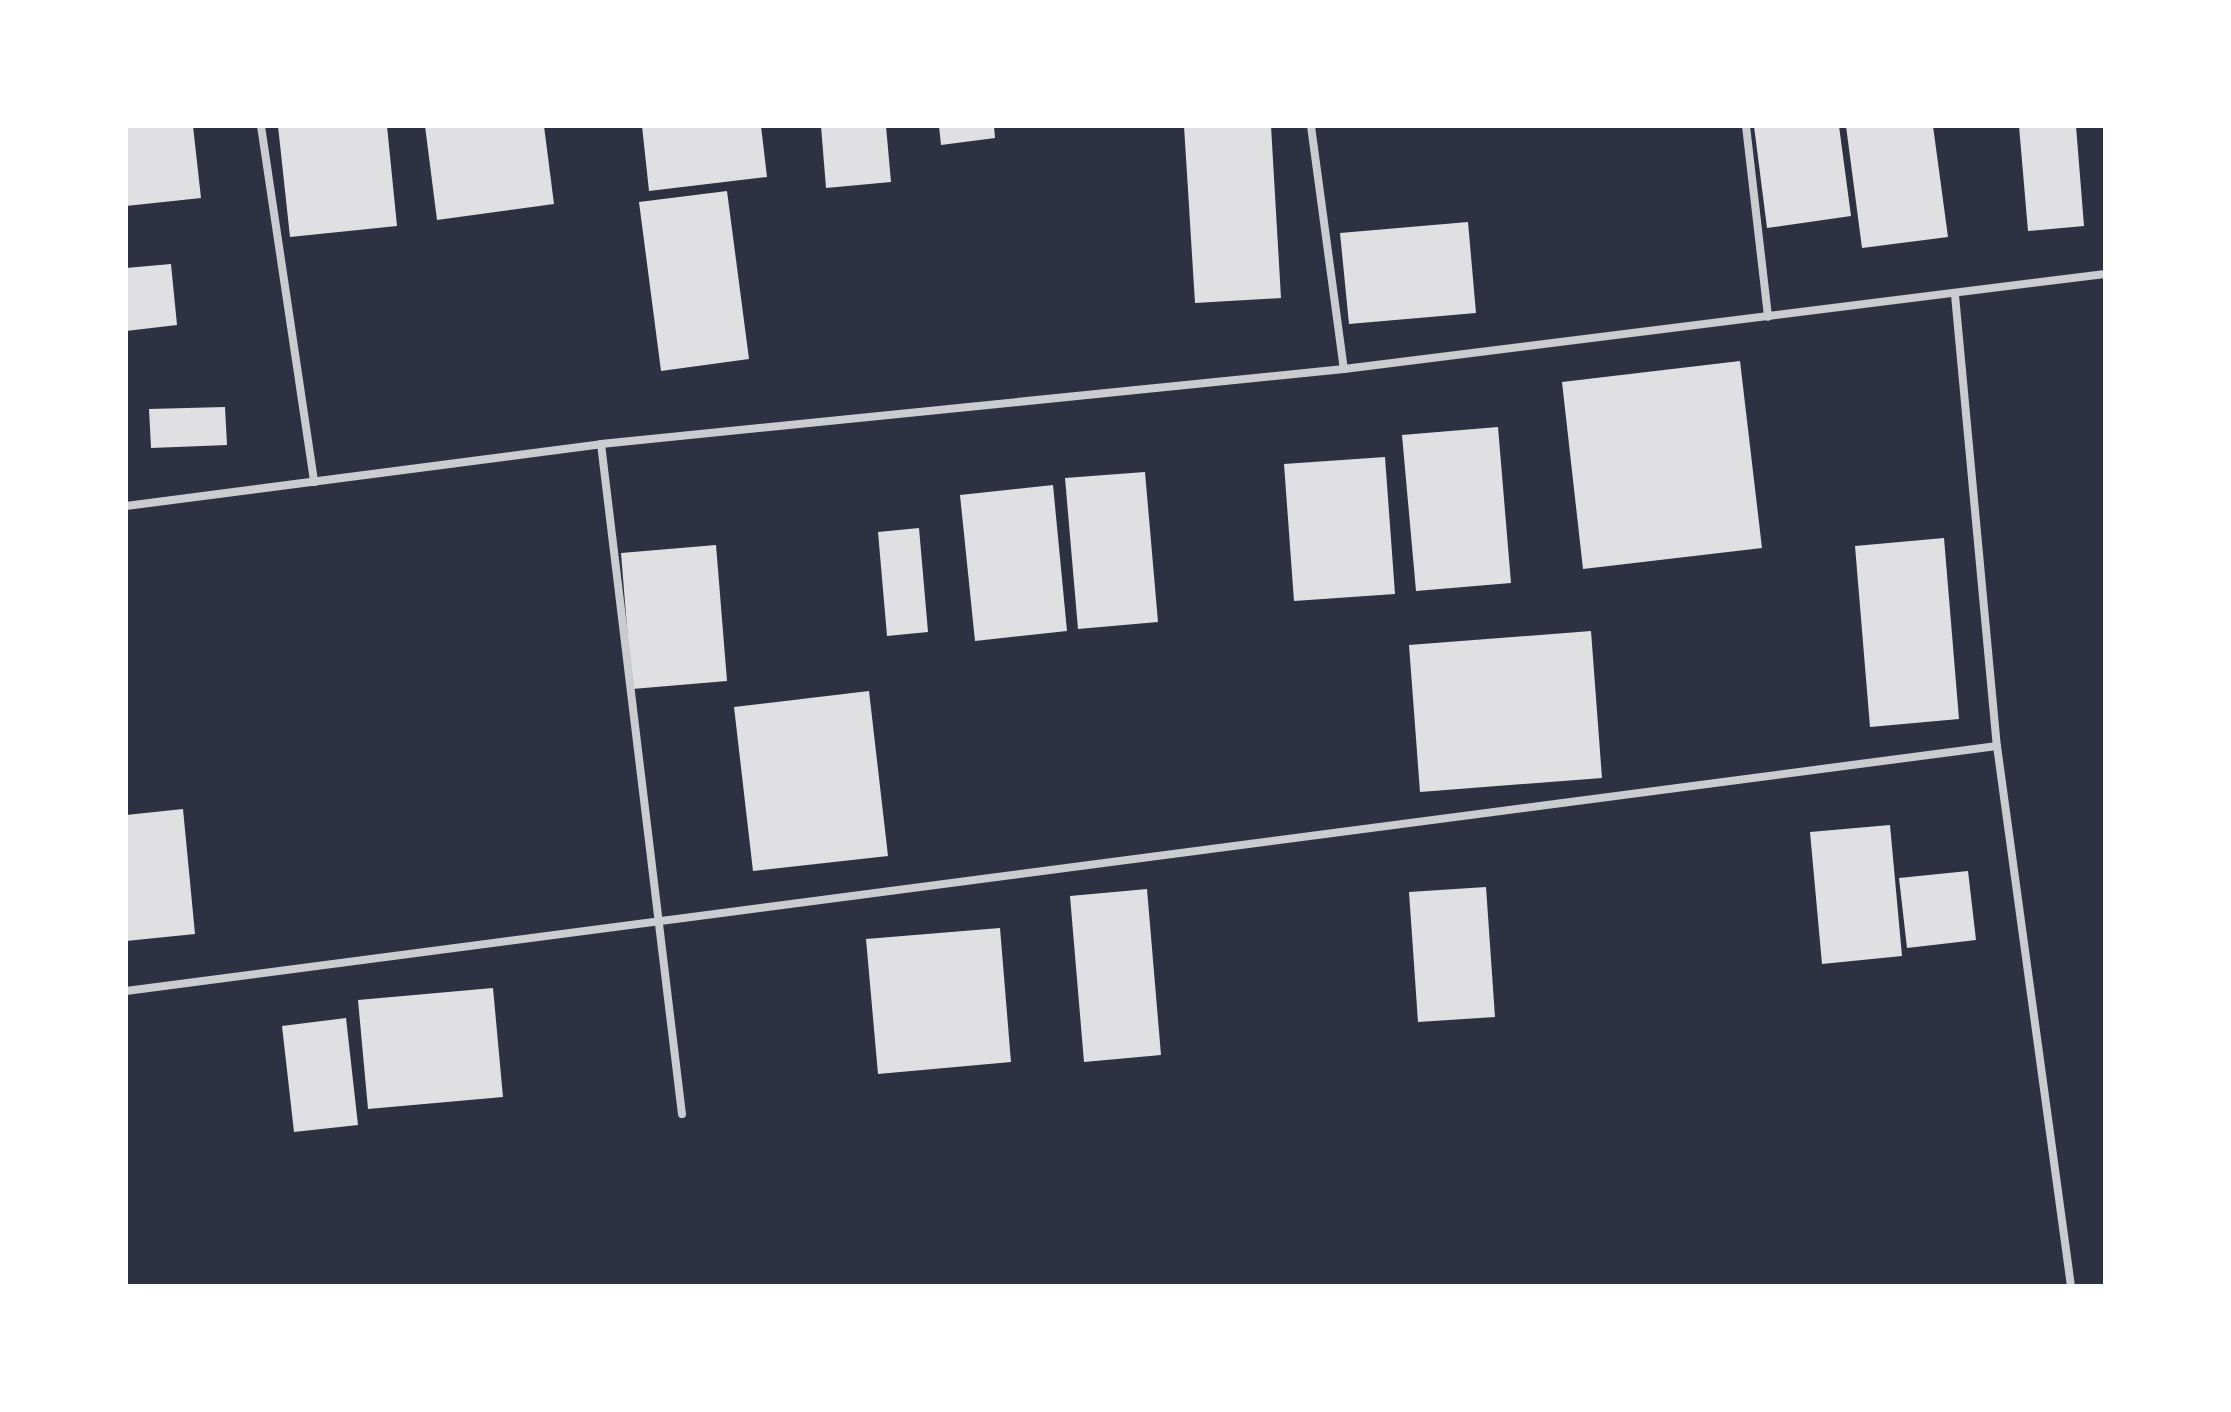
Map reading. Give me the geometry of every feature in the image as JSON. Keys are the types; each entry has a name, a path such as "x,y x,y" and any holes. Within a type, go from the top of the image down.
{"street":[{"path":"261,126 314,482"},
{"path":"1311,126 1344,369"},
{"path":"1746,126 1768,317"},
{"path":"126,506 601,444 1344,369 2105,274"},
{"path":"1955,295 1997,746 2071,1286"},
{"path":"601,444 682,1114"},
{"path":"126,991 1997,746"}],"building":[{"path":"126,126 193,126 201,198 126,206"},
{"path":"278,126 387,126 397,226 290,237"},
{"path":"425,126 544,126 554,204 437,220"},
{"path":"642,126 761,126 767,177 649,191"},
{"path":"821,126 886,126 891,182 826,188"},
{"path":"939,126 994,126 995,138 941,145"},
{"path":"1184,126 1271,126 1281,298 1195,303"},
{"path":"1754,126 1839,126 1851,216 1767,228"},
{"path":"1846,126 1933,126 1948,237 1862,248"},
{"path":"2019,126 2076,126 2084,226 2028,231"},
{"path":"727,191 749,359 661,371 639,202"},
{"path":"1468,222 1476,313 1349,324 1340,233"},
{"path":"171,264 177,325 126,331 126,268"},
{"path":"1740,361 1762,548 1583,569 1562,382"},
{"path":"225,407 227,445 151,448 149,409"},
{"path":"1498,427 1511,583 1416,591 1402,435"},
{"path":"1385,457 1395,594 1294,601 1284,464"},
{"path":"1145,472 1158,622 1078,629 1065,478"},
{"path":"1053,485 1067,631 975,641 960,495"},
{"path":"919,528 928,632 887,636 878,532"},
{"path":"1944,538 1959,719 1870,727 1855,546"},
{"path":"716,545 727,681 632,689 621,553"},
{"path":"1591,631 1602,778 1420,792 1409,645"},
{"path":"869,691 888,856 753,871 734,707"},
{"path":"183,809 195,934 126,941 126,815"},
{"path":"1890,825 1902,956 1822,964 1810,832"},
{"path":"1968,871 1976,940 1907,948 1899,878"},
{"path":"1486,887 1495,1017 1418,1022 1409,892"},
{"path":"1147,889 1161,1055 1084,1062 1070,896"},
{"path":"1000,928 1011,1062 878,1074 866,939"},
{"path":"493,988 503,1097 368,1109 358,1000"},
{"path":"346,1018 358,1125 294,1132 282,1026"}]}
